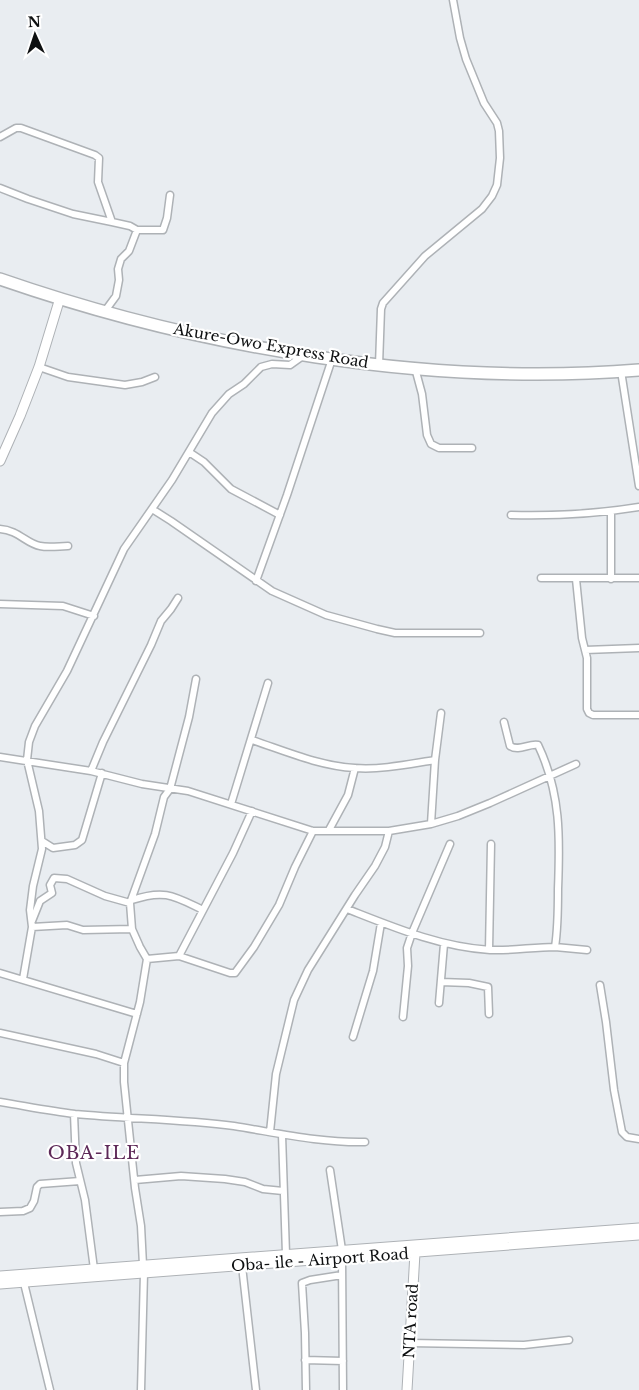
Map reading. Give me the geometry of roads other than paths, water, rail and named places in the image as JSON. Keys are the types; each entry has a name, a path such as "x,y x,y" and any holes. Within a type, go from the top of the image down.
{"highway":[{"name":"Akure-Owo Express Road","path":"0,279 105,312 160,326 332,359 379,365 461,371 548,373 639,370"}],"main road":[{"path":"0,461 39,367 60,298"},
{"name":"Oba- ile - Airport Road","path":"400,1249 415,1253 639,1228"},
{"name":"Oba- ile - Airport Road","path":"0,1284 144,1269 400,1249 438,1243 639,1235"},
{"name":"NTA road","path":"407,1390 415,1253"},
{"name":"Oba- ile - Airport Road","path":"0,1276 94,1268 144,1269 242,1266 286,1254 342,1254"}],"street":[{"path":"379,365 381,309 386,299 425,256 482,210 497,185 500,131 484,103 466,58 453,0"},
{"path":"0,137 16,128 21,128 99,158 98,182 112,222"},
{"path":"0,188 73,214 130,226 137,230 163,230 170,194"},
{"path":"105,312 116,296 119,280 118,269 122,259 129,251 137,230"},
{"path":"32,924 30,906 42,841 39,811 27,760 35,726 67,671 124,549 152,510 212,413 229,394 244,384 260,367 272,364 290,365 304,355"},
{"path":"256,581 332,359"},
{"path":"39,367 68,377 125,385 155,377"},
{"path":"415,368 422,394 427,435 431,444 438,448 472,448"},
{"path":"621,371 639,486"},
{"path":"189,452 204,462 231,489 280,514"},
{"path":"511,516 611,512 639,508"},
{"path":"152,510 171,521 272,591 318,612 377,630 395,633 480,633"},
{"path":"611,512 611,579"},
{"path":"0,529 9,530 40,546 68,546"},
{"path":"541,578 639,578"},
{"path":"576,579 579,620 587,658 587,709 593,715 639,715"},
{"path":"91,771 151,646 161,621 178,598"},
{"path":"0,604 63,606 94,616"},
{"path":"585,650 639,648"},
{"path":"141,1390 144,1269 124,1063 147,959 132,929 131,902 155,834 164,797 170,789 189,717 196,679"},
{"path":"231,804 268,683"},
{"path":"431,824 435,760 441,713"},
{"path":"504,722 507,741 510,746 518,749 534,744 538,746 551,776 557,805 559,861 555,948"},
{"path":"252,740 310,760 355,768 395,766 435,760"},
{"path":"0,757 91,771 124,780 188,791 313,831 389,831 431,824 458,816 576,764"},
{"path":"329,830 348,795 355,768"},
{"path":"42,841 51,848 60,848 75,845 82,840 102,773"},
{"path":"179,956 233,853 252,811"},
{"path":"147,959 179,956 235,973 254,947 279,905 313,831"},
{"path":"270,1132 276,1074 294,1000 308,970 375,866 385,847 389,831"},
{"path":"403,1017 408,966 407,948 450,844"},
{"path":"489,950 492,844"},
{"path":"23,979 32,924 39,903 52,893 50,885 53,879 67,879 105,896 131,902 154,894 166,894 203,910"},
{"path":"347,909 381,923 444,944 489,950 515,951 555,948 587,950"},
{"path":"353,1038 373,970 381,923"},
{"path":"32,924 67,925 83,930 132,929"},
{"path":"439,1003 444,944"},
{"path":"0,973 136,1014"},
{"path":"441,982 469,982 488,987 489,1014"},
{"path":"600,985 614,1090 622,1132 627,1137 639,1139"},
{"path":"0,1033 96,1054 124,1063"},
{"path":"0,1102 74,1114 233,1126 282,1135 365,1142"},
{"path":"74,1114 75,1156 85,1200 94,1268"},
{"path":"282,1135 286,1254"},
{"path":"330,1170 342,1254 343,1390"},
{"path":"134,1180 181,1176 226,1179 250,1183 263,1189 283,1191"},
{"path":"0,1212 23,1211 30,1208 34,1201 37,1187 40,1184 80,1181"},
{"path":"242,1266 256,1390"},
{"path":"306,1390 302,1283 342,1275"},
{"path":"24,1283 50,1390"},
{"path":"410,1343 524,1346 569,1340"},
{"path":"305,1360 343,1361"}],"district":[{"name":"OBA-ILE","path":"94,1153"}]}
